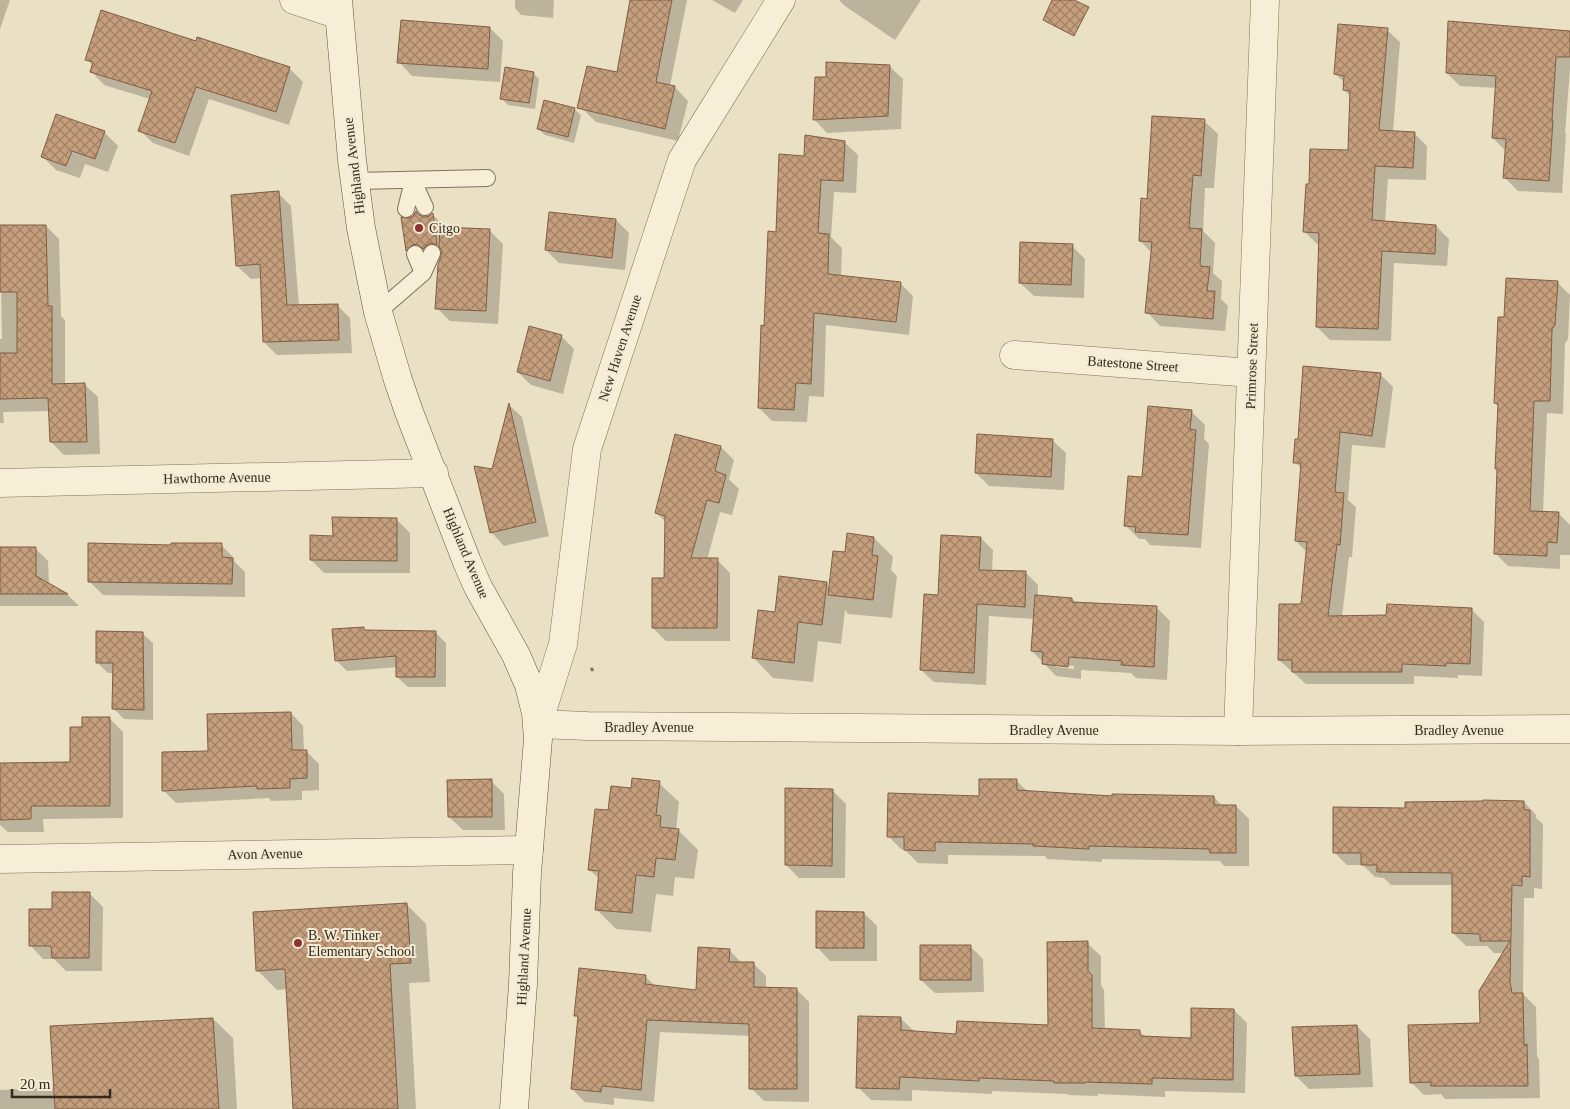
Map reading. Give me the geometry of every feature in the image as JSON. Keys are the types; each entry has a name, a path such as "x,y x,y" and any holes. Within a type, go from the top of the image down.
{"street":[{"path":"294,0 339,7"},
{"name":"New Haven Avenue","path":"538,724 563,644 587,449 682,160 781,0"},
{"name":"Primrose Street","path":"1238,731 1265,0"},
{"name":"Highland Avenue","path":"339,7 346,93 361,228 378,312 398,380 474,579 516,655 534,699 538,724 514,1109"},
{"name":"Batestone Street","path":"1014,355 1251,373"},
{"name":"Hawthorne Avenue","path":"0,482 434,473"},
{"name":"Bradley Avenue","path":"538,724 1238,731 1570,729"},
{"name":"Avon Avenue","path":"0,859 529,850"}],"lane":[{"path":"355,181 487,178"},
{"path":"413,181 425,207"},
{"path":"406,209 413,181"},
{"path":"378,312 423,273 432,253"},
{"path":"415,254 423,273"}],"building":[{"path":"630,0 672,0 656,82 675,86 665,129 577,108 587,66 617,72"},
{"path":"1052,0 1074,0 1089,7 1074,36 1043,20"},
{"path":"101,10 196,41 197,37 290,67 276,112 196,87 175,143 138,131 152,91 90,72 93,62 85,60"},
{"path":"401,20 490,27 488,69 397,63"},
{"path":"1448,21 1570,31 1570,57 1556,57 1549,181 1503,178 1506,139 1492,138 1496,76 1446,73"},
{"path":"1338,24 1388,28 1379,130 1415,132 1413,168 1375,166 1372,220 1436,225 1435,254 1382,251 1378,329 1316,327 1319,233 1303,232 1306,184 1309,184 1310,149 1348,150 1350,91 1343,90 1344,76 1334,74"},
{"path":"826,62 890,65 888,116 813,120 815,77 826,77"},
{"path":"505,67 534,72 529,103 500,99"},
{"path":"544,100 575,108 568,137 537,129"},
{"path":"56,114 105,131 95,159 72,151 66,166 41,157"},
{"path":"1152,116 1205,119 1201,176 1193,175 1189,228 1202,229 1200,266 1210,267 1207,291 1215,291 1213,319 1145,313 1152,242 1139,241 1141,198 1147,199"},
{"path":"805,135 845,141 843,181 821,180 818,233 829,234 828,274 901,282 896,322 814,313 811,384 796,383 794,410 758,408 761,325 764,326 768,231 776,232 779,154 804,156"},
{"path":"279,191 287,305 338,304 339,340 263,342 260,264 236,266 231,195"},
{"name":"Citgo","path":"416,211 424,217 433,213 437,245 431,243 423,249 417,244 412,245 406,251 401,217 409,218"},
{"path":"549,212 616,219 612,258 545,250"},
{"path":"0,225 46,225 48,306 52,306 52,384 85,383 87,442 50,442 48,398 0,399 0,353 17,353 17,292 0,292"},
{"path":"440,227 490,229 486,311 435,309 438,265 442,252 439,246"},
{"path":"1020,242 1073,244 1071,285 1019,283"},
{"path":"1506,278 1558,281 1555,325 1552,329 1550,401 1534,401 1530,511 1559,512 1557,543 1547,542 1547,556 1494,554 1498,404 1494,403 1498,317 1504,317"},
{"path":"529,326 562,335 550,381 517,372"},
{"path":"1303,366 1381,373 1372,436 1340,432 1335,492 1344,493 1340,545 1337,544 1328,616 1386,615 1387,604 1472,608 1470,664 1446,663 1446,666 1402,664 1402,672 1292,672 1292,660 1278,660 1279,604 1301,604 1307,542 1295,541 1301,463 1293,463 1295,439 1298,439"},
{"path":"509,403 536,522 490,533 474,466 492,469"},
{"path":"1148,406 1192,410 1190,429 1196,430 1188,535 1135,532 1136,527 1124,526 1128,476 1142,477"},
{"path":"675,434 721,446 715,471 726,475 719,503 707,500 691,558 718,558 717,628 652,628 652,578 664,578 665,516 655,513"},
{"path":"977,434 1053,439 1051,477 975,473"},
{"path":"332,517 397,518 397,561 310,560 310,535 333,536"},
{"path":"847,533 874,537 872,555 878,556 873,600 828,595 833,551 845,552"},
{"path":"941,535 981,537 979,570 1026,571 1025,607 977,604 974,673 920,670 924,594 938,595"},
{"path":"88,543 171,545 171,543 222,543 222,557 233,558 232,584 88,582"},
{"path":"0,547 36,547 36,576 68,594 0,594"},
{"path":"779,576 827,582 822,625 798,622 794,663 752,658 758,610 775,612"},
{"path":"1035,595 1072,598 1072,602 1157,606 1154,667 1121,665 1122,661 1069,657 1068,667 1042,664 1043,652 1031,651"},
{"path":"364,627 364,630 436,631 435,677 396,677 396,656 335,661 332,629"},
{"path":"96,631 143,632 144,710 112,709 113,663 96,663"},
{"path":"291,712 292,750 307,750 307,778 290,779 290,788 257,789 257,786 162,791 162,752 208,751 207,714"},
{"path":"82,717 110,717 110,806 31,806 31,819 0,820 0,763 70,762 70,727 82,727"},
{"path":"632,778 660,781 656,815 661,816 660,827 679,829 675,860 656,858 654,877 636,875 632,913 595,910 599,871 588,870 595,809 608,810 611,786 631,788"},
{"path":"492,779 492,817 448,817 447,780"},
{"path":"979,779 1017,779 1017,790 1112,796 1112,794 1214,796 1214,805 1236,805 1236,853 1210,853 1209,849 1089,846 1089,849 1033,846 1033,844 935,842 935,851 904,850 904,837 887,837 888,793 979,796"},
{"path":"785,788 833,789 832,866 785,865"},
{"path":"1524,801 1524,810 1530,810 1530,877 1522,876 1522,886 1512,885 1510,982 1512,993 1523,993 1524,1045 1527,1044 1528,1086 1431,1086 1431,1082 1410,1083 1408,1025 1480,1023 1479,991 1510,941 1480,941 1480,934 1452,933 1452,873 1377,872 1377,865 1361,865 1361,853 1333,853 1333,807 1405,808 1405,802"},
{"path":"52,892 90,892 89,958 52,958 51,946 29,946 29,909 52,909"},
{"path":"407,903 411,963 390,964 398,1109 293,1109 285,969 256,971 253,912"},
{"path":"816,911 864,912 864,948 816,948"},
{"path":"1088,941 1088,971 1092,975 1092,1028 1140,1030 1140,1036 1191,1038 1191,1008 1234,1009 1233,1080 1152,1078 1152,1084 1054,1083 1054,1081 979,1078 979,1081 900,1077 899,1089 856,1088 858,1016 901,1017 901,1030 956,1034 957,1021 1048,1025 1047,942"},
{"path":"920,945 971,945 971,980 920,980"},
{"path":"698,947 730,949 729,962 754,962 754,987 797,988 797,1089 749,1089 749,1024 647,1020 641,1090 602,1086 601,1092 571,1089 578,1016 574,1016 579,968 646,975 645,984 696,990"},
{"path":"213,1018 219,1109 55,1109 50,1026"},
{"path":"1357,1025 1360,1074 1295,1076 1292,1027"}],"place":[{"name":"Citgo","path":"419,228"},
{"name":"B. W. Tinker Elementary School","path":"298,943"}]}
